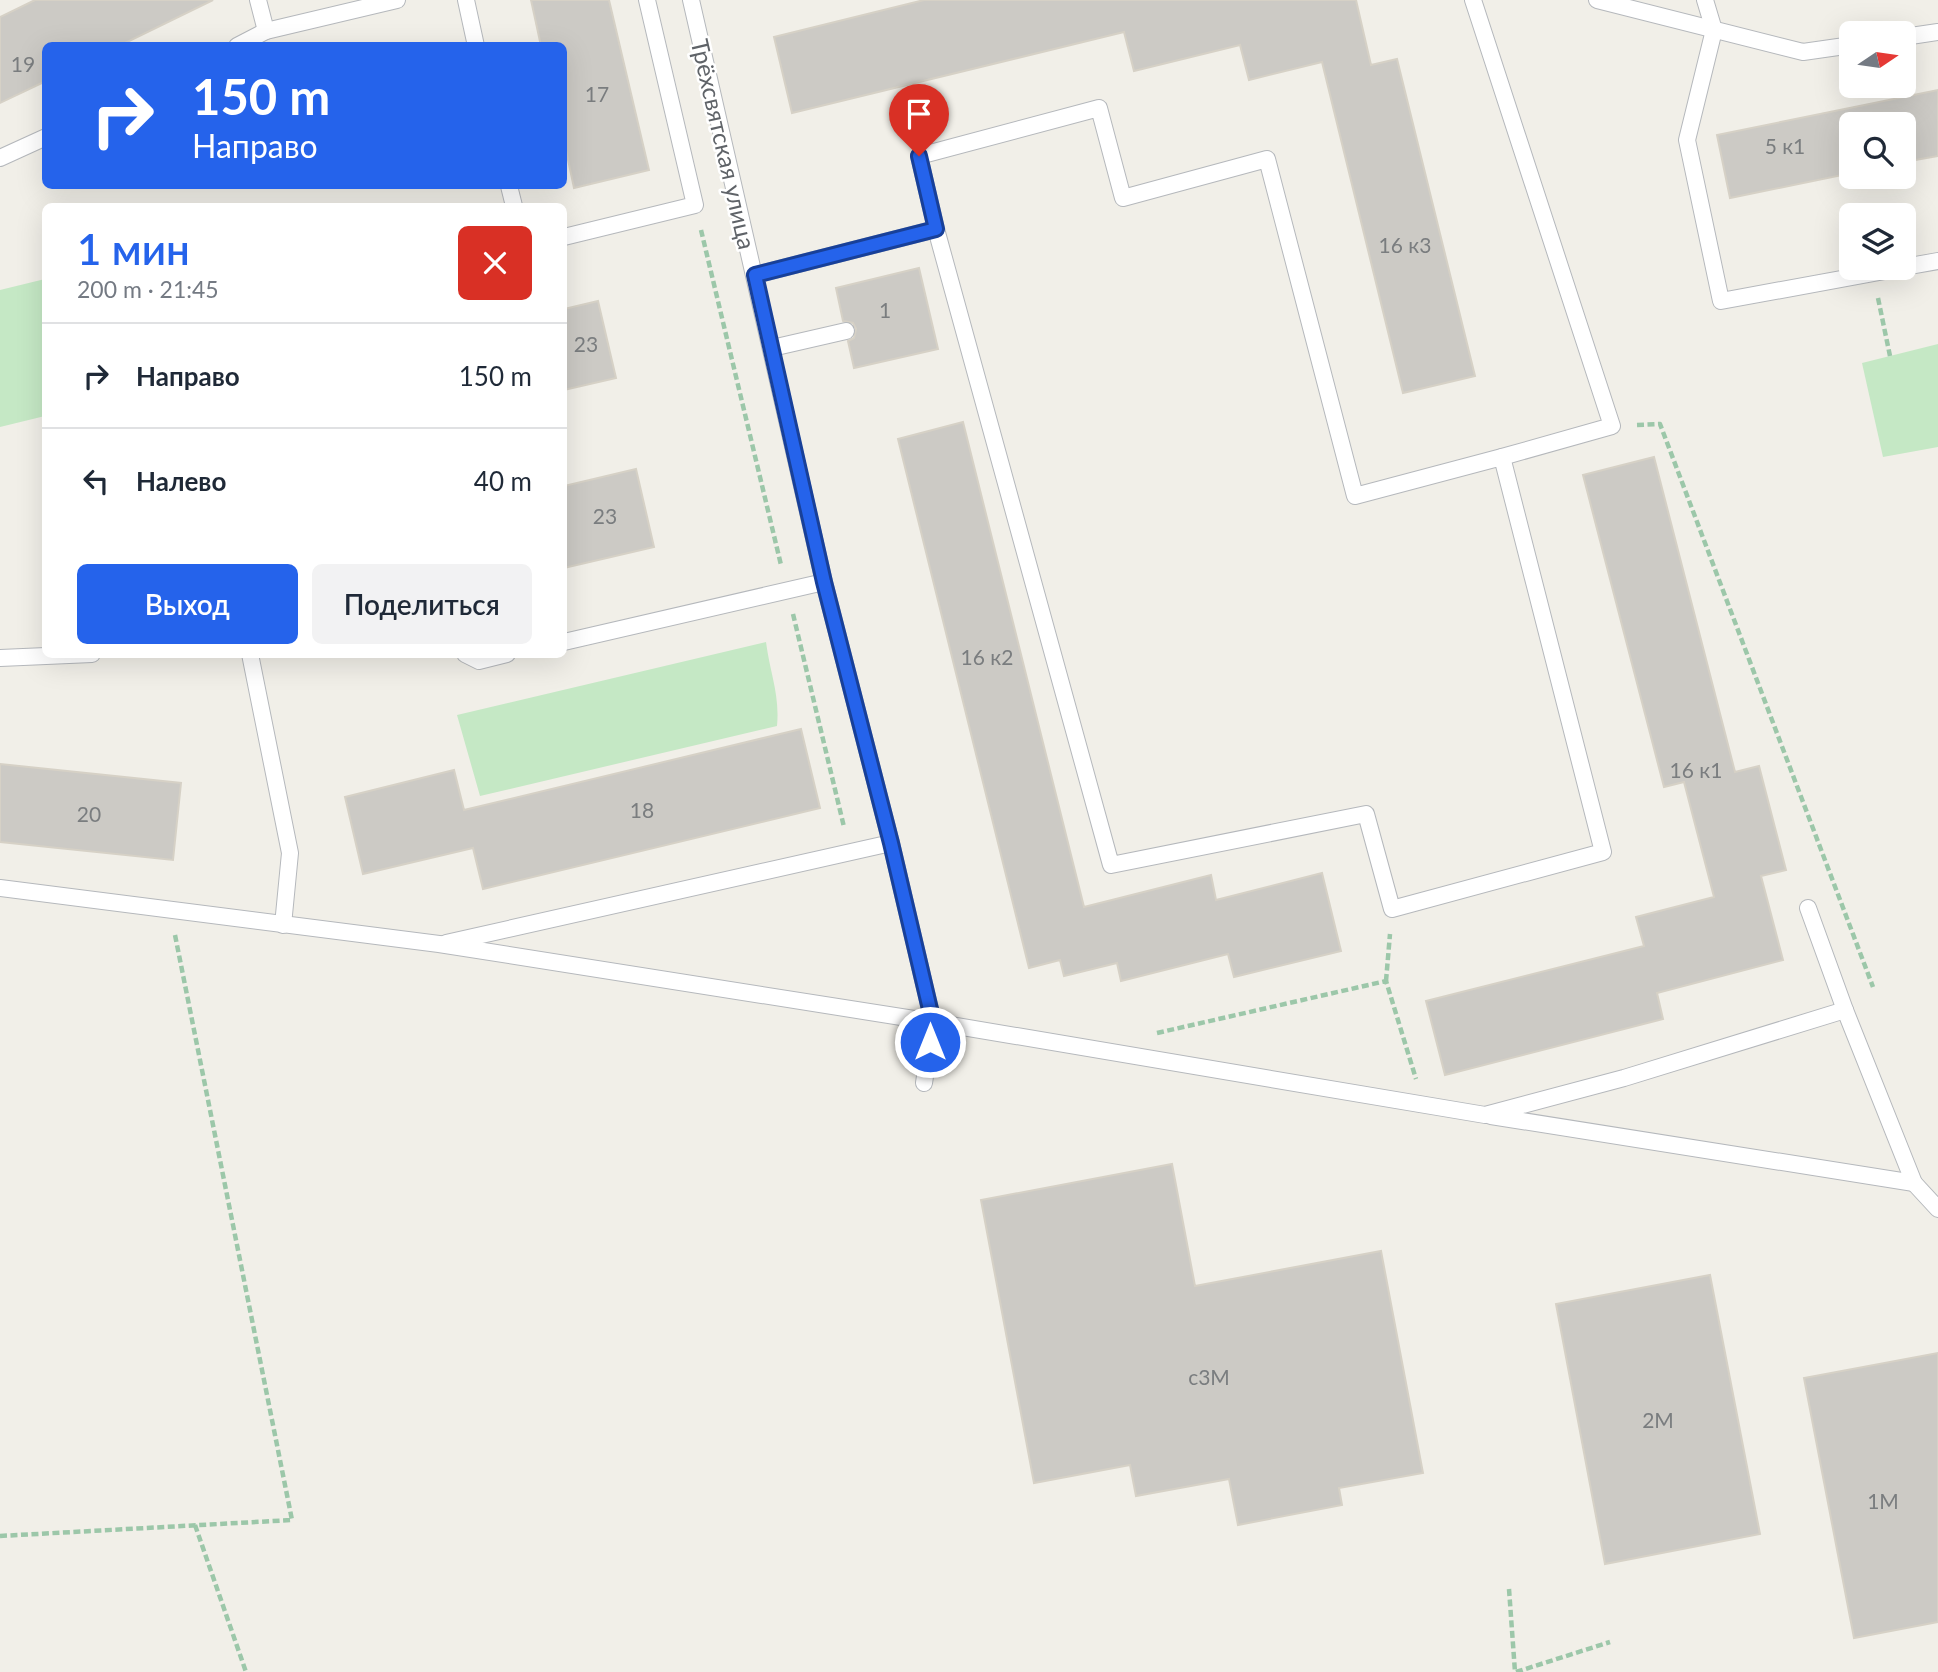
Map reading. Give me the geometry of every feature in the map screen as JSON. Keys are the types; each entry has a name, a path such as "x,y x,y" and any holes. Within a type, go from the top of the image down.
{"lane":[{"path":"258,0 266,31"},
{"path":"245,42 266,31 397,0"},
{"path":"466,0 475,42"},
{"path":"567,236 695,205 647,0"},
{"name":"Трёхсвятская улица","path":"691,0 824,582 891,843 933,1022"},
{"path":"1474,0 1612,426 1355,496 1267,159 1123,198 1099,108 919,156 936,229 1111,865 1366,814 1392,909 1603,852 1502,457"},
{"path":"1597,0 1802,52 1839,47"},
{"path":"1705,0 1714,30 1687,140 1721,301 1839,279"},
{"path":"1916,35 1938,32"},
{"path":"0,158 42,139"},
{"path":"755,275 936,229"},
{"path":"1916,265 1938,261"},
{"path":"772,348 846,331"},
{"path":"567,641 824,582"},
{"path":"0,658 42,656"},
{"path":"251,658 290,853 283,925"},
{"path":"473,658 479,661 491,658"},
{"path":"439,944 891,843"},
{"path":"0,888 439,944 1914,1183"},
{"path":"1808,908 1845,1010 1914,1183 1938,1209"},
{"path":"1485,1115 1624,1078 1845,1010"},
{"path":"924,1083 933,1022"}],"path":[{"path":"695,205 850,852"},
{"path":"1874,280 1890,356"},
{"path":"1612,426 1660,424 1872,987"},
{"path":"1392,909 1386,981 1423,1105"},
{"path":"0,1536 292,1520 170,910"},
{"path":"1156,1033 1386,981"},
{"path":"195,1525 246,1672"},
{"path":"1508,1588 1516,1672 1610,1642"}],"green space":[{"path":"42,280 42,417 0,427 0,290"},
{"path":"1938,344 1938,447 1883,457 1862,363"},
{"path":"766,642 776,694 777,726 480,796 457,715"}],"building":[{"path":"35,0 213,0 127,42 42,42 42,83 0,103 0,17"},
{"path":"531,0 609,0 649,170 574,188 567,155 567,42 540,42"},
{"path":"924,0 1356,0 1371,65 1397,59 1475,376 1403,393 1322,62 1249,80 1240,45 1134,71 1124,32 792,113 774,37"},
{"path":"1938,90 1938,156 1916,160 1916,112 1839,112 1839,176 1730,198 1717,135 1899,98 1916,98 1916,94"},
{"path":"919,268 938,349 854,368 848,341 854,338 856,329 853,323 843,321 836,288"},
{"path":"598,301 616,378 567,389 567,308"},
{"path":"963,422 1084,907 1211,875 1216,900 1322,873 1341,951 1234,977 1228,954 1121,981 1117,963 1064,976 1060,960 1029,968 898,439"},
{"path":"1654,457 1735,772 1759,766 1786,870 1761,876 1783,960 1657,993 1663,1019 1445,1075 1426,1001 1644,946 1636,917 1714,897 1684,782 1664,787 1583,475"},
{"path":"636,469 654,547 567,567 567,485"},
{"path":"801,729 820,808 483,889 473,848 363,874 345,797 454,770 464,810"},
{"path":"0,764 181,783 173,860 0,842"},
{"path":"1172,1164 1195,1286 1381,1251 1423,1473 1339,1488 1342,1505 1238,1525 1229,1479 1136,1496 1130,1465 1034,1483 981,1200"},
{"path":"1710,1275 1760,1534 1605,1564 1556,1304"},
{"path":"1938,1353 1938,1622 1854,1638 1804,1378"}],"route":[{"path":"919,156 936,229 755,275 824,582 891,843 933,1022 930,1042"}]}
